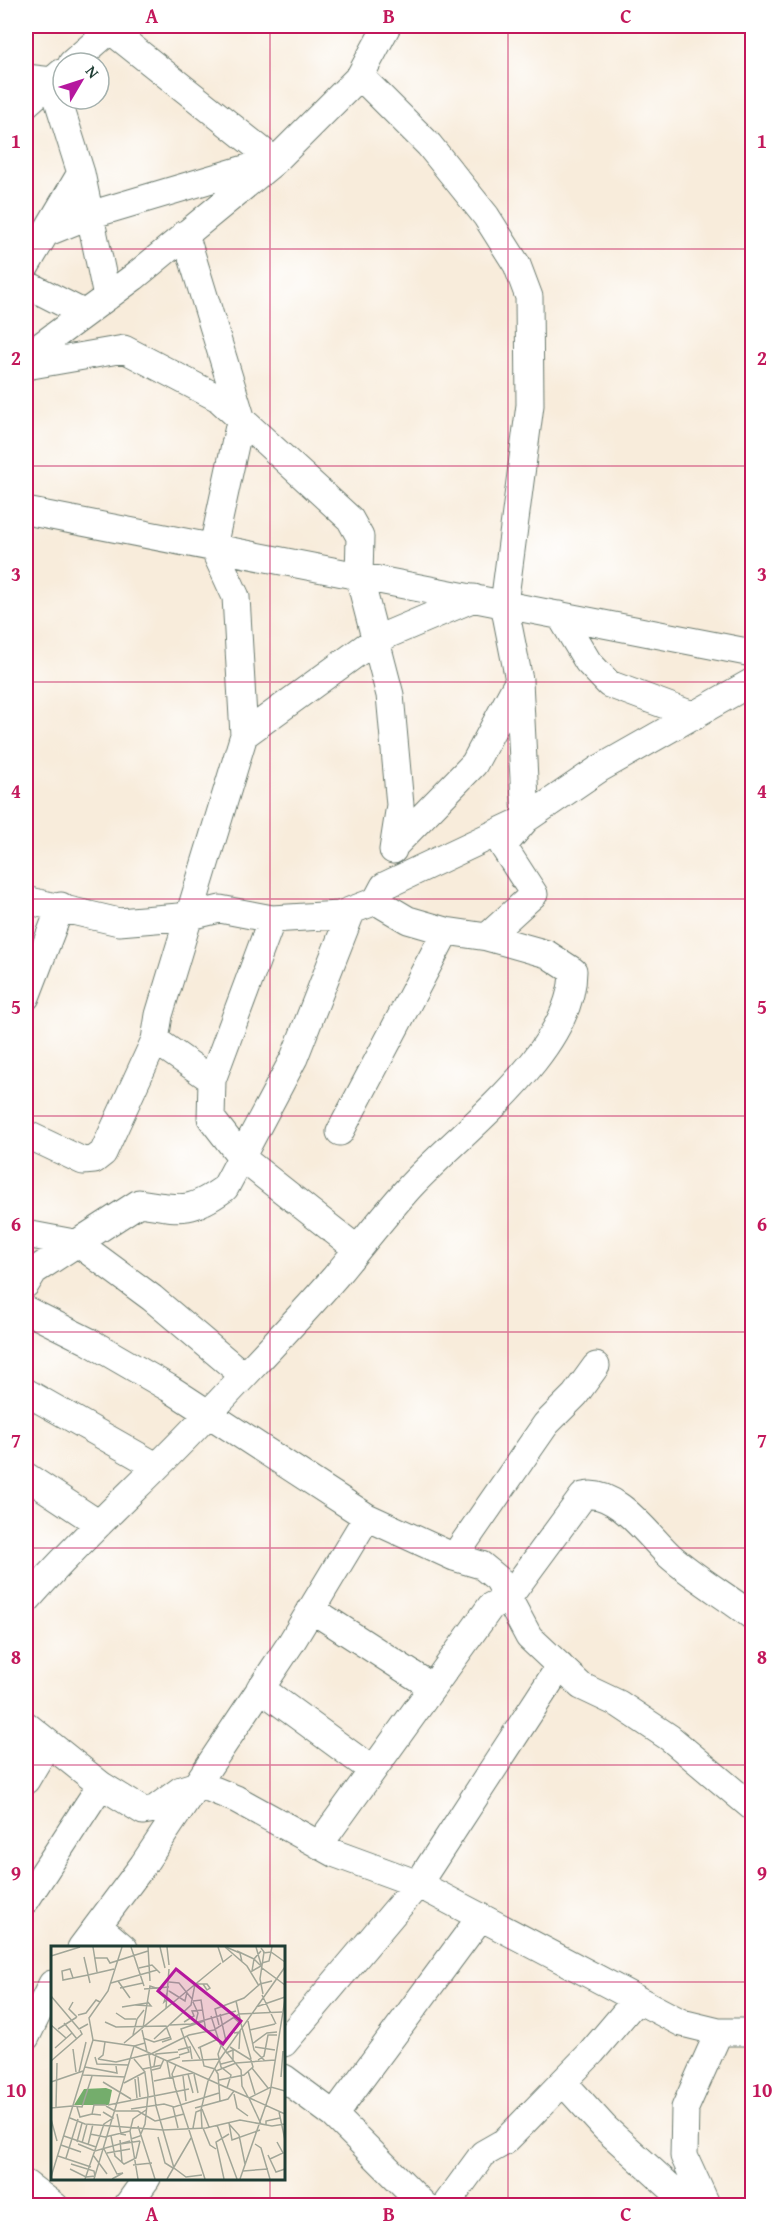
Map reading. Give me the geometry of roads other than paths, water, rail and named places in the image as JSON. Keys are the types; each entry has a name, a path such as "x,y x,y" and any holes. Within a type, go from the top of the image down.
{"street":[{"path":"31,347 106,297 275,160 360,76 387,26"},
{"path":"84,51 107,28 275,160"},
{"path":"360,76 429,145 486,216 517,265 529,297 530,405 504,604 519,680 526,819 503,846 534,894 487,937"},
{"path":"26,104 47,77"},
{"path":"47,77 81,173 106,297"},
{"path":"35,237 90,215 275,160"},
{"path":"26,266 35,237 81,173"},
{"path":"26,1134 83,1161 94,1160 103,1153 155,1040 159,1015 191,916 244,735 236,597 213,548 241,417 185,234"},
{"path":"26,284 83,313"},
{"path":"26,366 124,349 219,398 350,519 360,537 359,576 390,695 400,805 394,846 371,899 294,1058 225,1188 206,1202 185,1210 139,1203 34,1271 26,1284"},
{"path":"26,511 753,653"},
{"path":"244,735 375,640 474,598"},
{"path":"560,615 588,662 609,684 695,716"},
{"path":"394,846 474,764 519,680"},
{"path":"26,900 61,906 119,922 191,916 220,909 272,919 339,915 526,819 599,770 753,682"},
{"path":"26,1600 209,1414 335,1276 408,1188 491,1110 551,1038 571,995 573,971 547,954 487,937 446,931 408,920 371,899"},
{"path":"26,997 61,906"},
{"path":"272,919 212,1080 211,1118 242,1158 357,1249"},
{"path":"340,1132 446,931"},
{"path":"155,1040 212,1080"},
{"path":"26,1234 79,1244 152,1298 243,1375"},
{"path":"26,1310 88,1341 209,1414 367,1517 454,1557 481,1565 498,1579 529,1637 581,1686 619,1704 670,1738 753,1807"},
{"path":"454,1557 546,1424 575,1395 596,1366"},
{"path":"26,1392 156,1466"},
{"path":"26,1476 99,1524"},
{"path":"319,1845 491,1606 508,1598 583,1496 592,1494 606,1499 636,1519 670,1556 753,1616"},
{"path":"82,1946 143,1865 312,1609 367,1517"},
{"path":"312,1609 432,1687"},
{"path":"285,2042 418,1884 560,1666"},
{"path":"260,1688 372,1770"},
{"path":"26,1725 101,1785 142,1811 155,1809 181,1790 194,1786 209,1788 236,1799 336,1854 418,1884 682,2023 719,2032 753,2032"},
{"path":"26,1780 48,1743"},
{"path":"26,1900 101,1785"},
{"path":"334,2115 480,1918"},
{"path":"98,1926 123,1946"},
{"path":"26,2037 51,1985"},
{"path":"445,2205 483,2154 504,2142 563,2082 637,1999"},
{"path":"707,2205 684,2156 685,2108 719,2032"},
{"path":"285,2079 334,2115 425,2205"},
{"path":"563,2082 605,2128 691,2205"},
{"path":"127,2205 146,2180"},
{"path":"26,2184 55,2205"}]}
